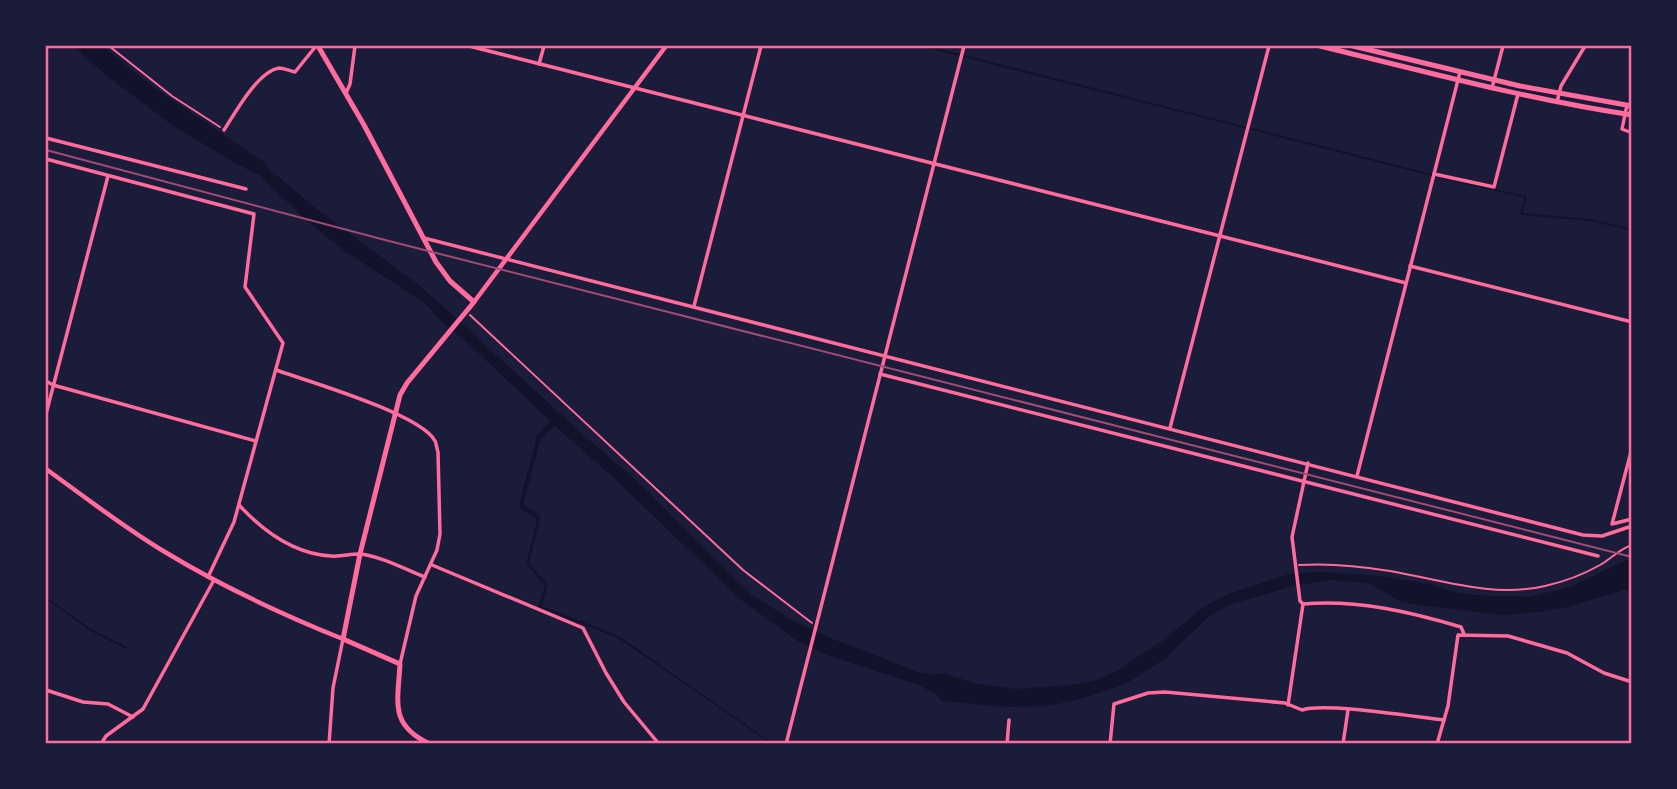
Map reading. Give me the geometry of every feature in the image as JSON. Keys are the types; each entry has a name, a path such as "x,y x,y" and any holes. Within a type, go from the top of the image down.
{"main road":[{"path":"317,46 450,281 474,302 403,389 360,554 343,639 400,664 399,715 410,733 429,744"},
{"path":"1320,46 1458,81 1628,114"},
{"path":"1353,46 1520,86 1629,105"}],"street":[{"path":"224,130 256,83 272,70 282,67 295,72 317,46"},
{"path":"346,93 350,84 355,46"},
{"path":"469,46 1406,283"},
{"path":"540,64 544,46"},
{"path":"474,302 666,46"},
{"path":"694,306 761,46"},
{"path":"786,744 964,46"},
{"path":"1170,428 1269,46"},
{"path":"1492,88 1503,46"},
{"path":"1557,102 1566,76 1585,46"},
{"path":"1357,476 1460,72"},
{"path":"1434,174 1494,187 1520,86"},
{"path":"1629,105 1622,129 1632,132"},
{"path":"46,138 246,189"},
{"path":"46,159 254,214 245,287 283,343 234,522 211,578 143,709 106,736 101,744"},
{"path":"46,414 108,176"},
{"path":"424,238 1583,535 1602,536 1632,526"},
{"path":"1410,266 1632,322"},
{"path":"275,370 397,413 435,441 438,452 440,534 432,565 411,611 400,664"},
{"path":"880,374 1598,556"},
{"path":"46,381 53,386 256,441"},
{"path":"1632,448 1612,524 1632,519"},
{"path":"1288,705 1302,602 1292,537 1308,463"},
{"path":"46,469 162,550 211,578 343,639 333,688 329,744"},
{"path":"239,505 253,520 294,548 326,556 360,554 425,577"},
{"path":"432,565 583,628 624,702 659,744"},
{"path":"1302,602 1333,601 1405,613 1461,627 1464,635"},
{"path":"1437,744 1444,720 1458,635 1508,636 1567,653 1604,673 1632,682"},
{"path":"46,692 83,702 108,704 133,717"},
{"path":"1110,744 1114,704 1148,693 1165,692 1288,705 1302,710 1310,707 1444,720"},
{"path":"1343,744 1348,710"},
{"path":"1007,744 1009,720"}],"path":[{"path":"109,46 172,96 224,130"},
{"path":"466,312 743,570 815,626"},
{"path":"1295,565 1359,567 1480,589 1522,590 1546,586 1576,576 1601,565 1622,548 1632,545"}],"shaded area":[{"path":"73,46 102,46 153,87 264,162 318,210 415,282 637,481 752,595 790,619 828,637 918,672 933,675 943,673 974,683 1015,689 1072,685 1097,680 1119,670 1161,642 1202,608 1231,593 1289,574 1321,572 1379,576 1431,584 1473,595 1530,597 1570,587 1631,558 1631,588 1567,607 1504,615 1399,601 1369,583 1330,580 1293,586 1228,605 1207,618 1166,658 1127,683 1087,697 1049,706 1006,707 941,701 937,695 919,685 824,654 796,640 740,599 616,480 555,426 541,438 523,505 539,514 540,518 529,563 548,585 542,606 619,636 770,743 618,638 538,607 545,586 526,564 537,520 519,505 537,436 550,421 443,323 425,303 346,252 314,227 259,175 172,125 107,76"}],"waterway":[{"path":"924,46 1526,197 1521,214 1591,220 1632,230"},
{"path":"46,598 91,630 126,648"}],"railway":[{"path":"46,150 385,240 1632,557"}]}
